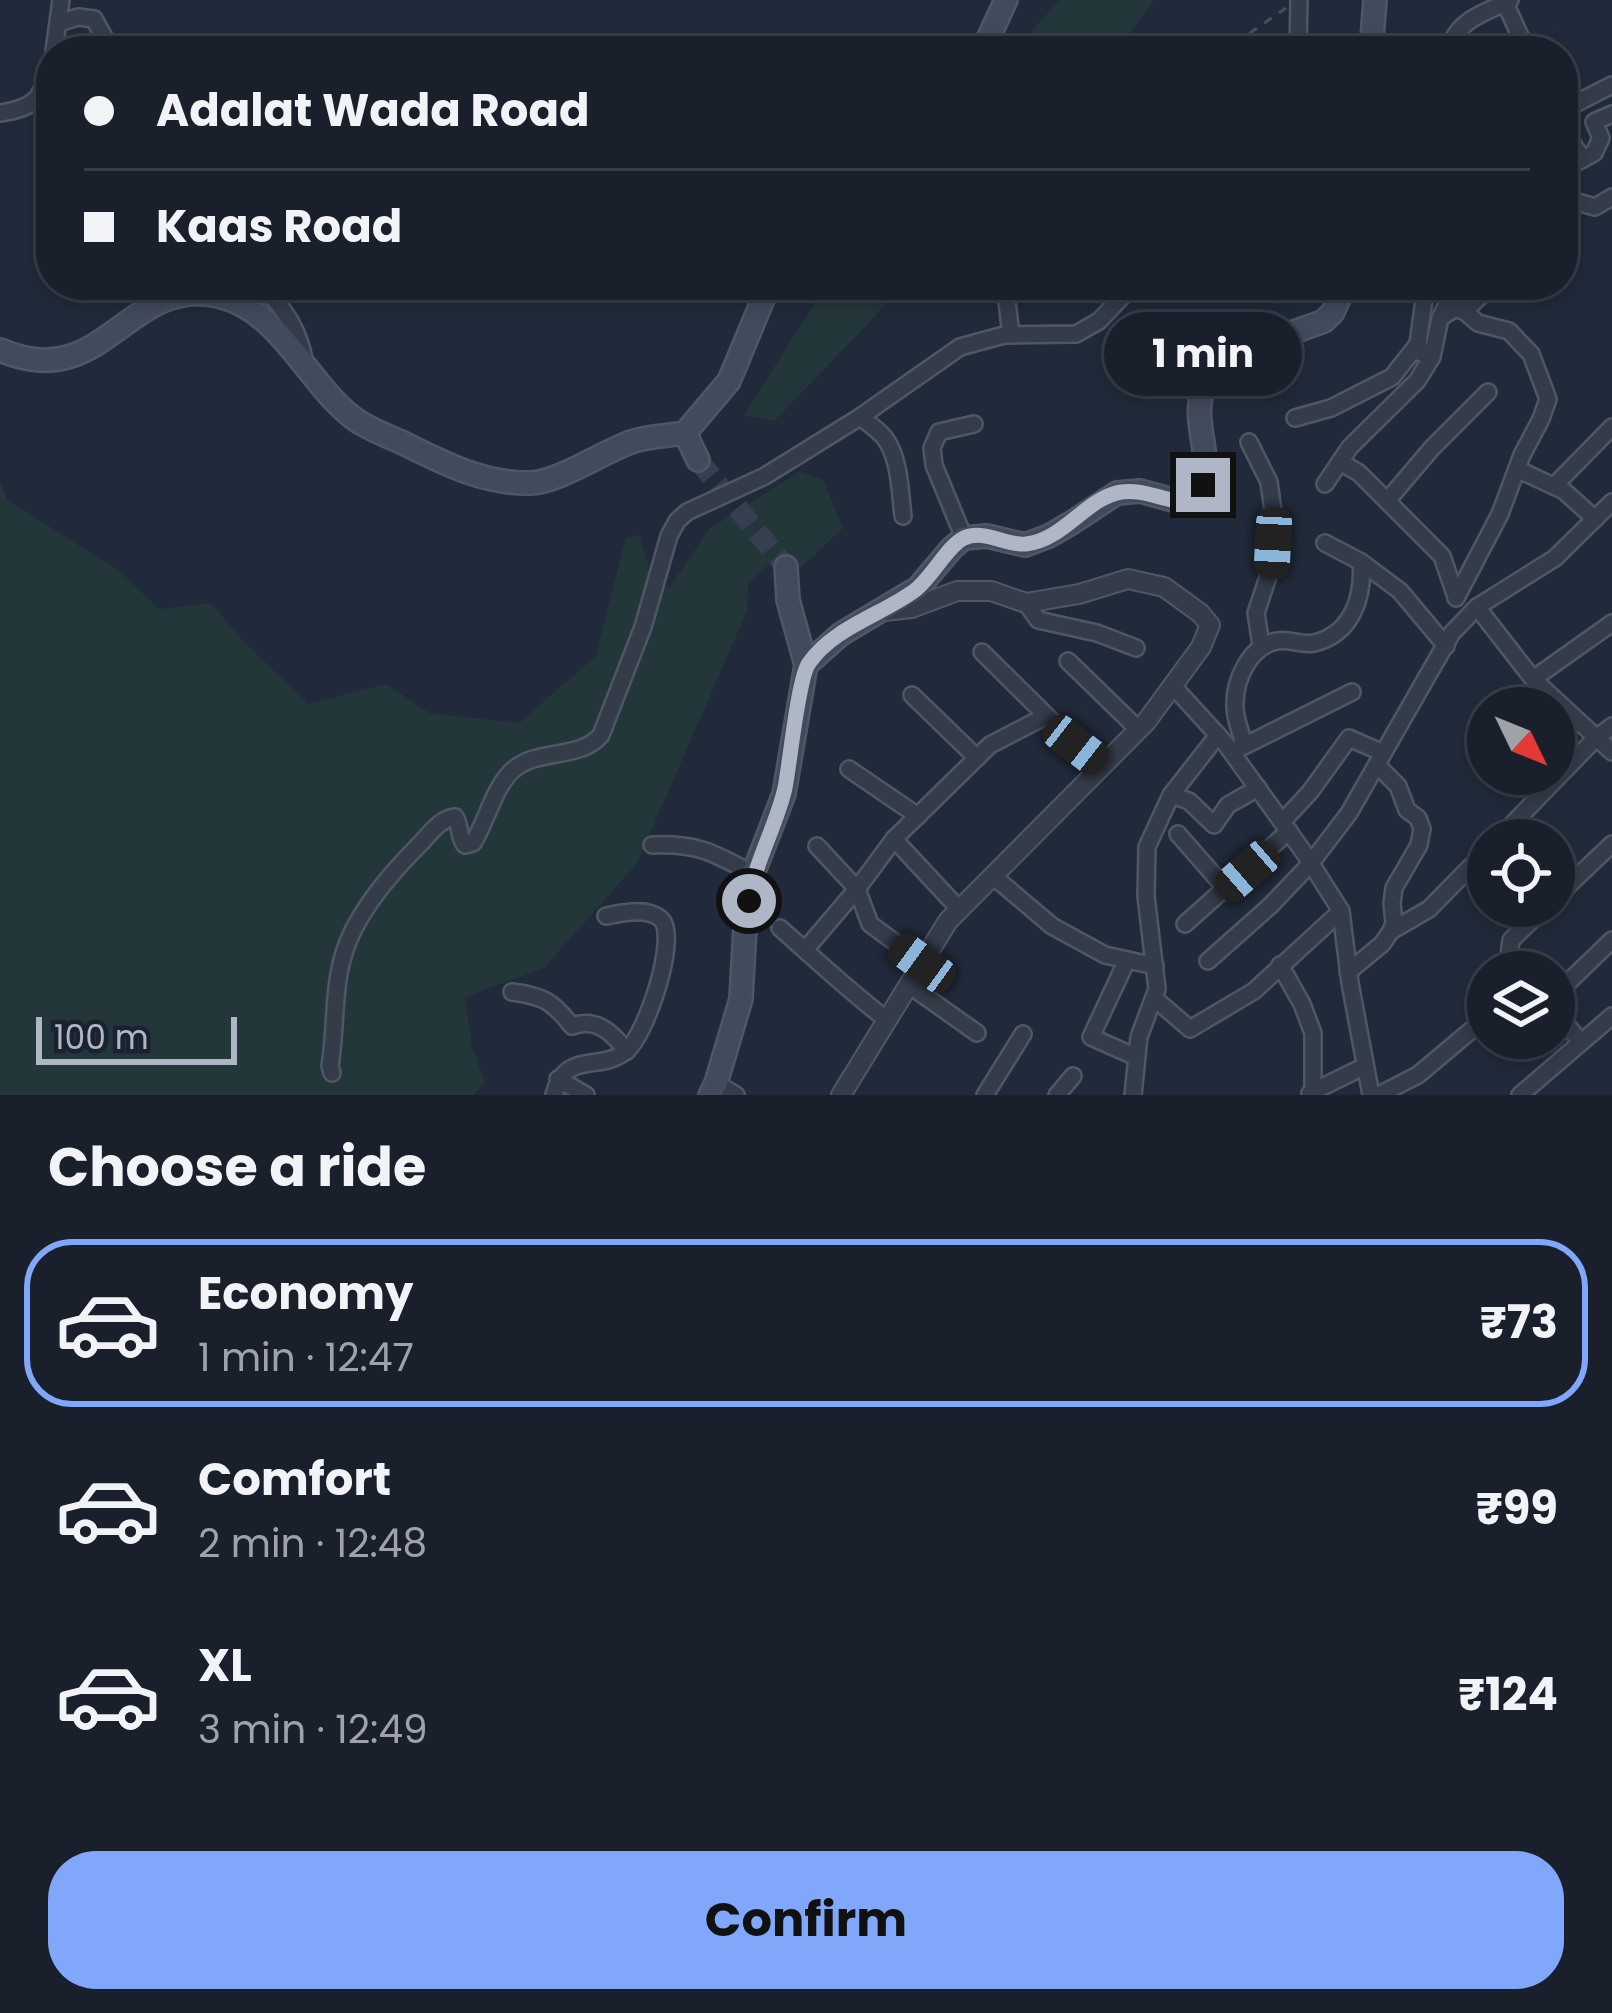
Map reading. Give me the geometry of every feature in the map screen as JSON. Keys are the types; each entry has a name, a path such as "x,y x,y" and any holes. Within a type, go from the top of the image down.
{"main road":[{"path":"989,36 1006,0"},
{"path":"1372,36 1376,0"},
{"path":"0,350 22,359 76,355 101,344 160,300"},
{"path":"228,300 277,332 352,418 464,472 488,480 542,482 637,439 685,434 729,382 763,300"},
{"path":"806,665 841,634 918,588 964,538 987,536 1024,545 1061,529 1117,493 1140,491 1184,502 1195,496 1206,470 1200,399 1208,380 1247,352 1324,321 1338,300"},
{"path":"685,434 698,460"},
{"path":"720,1091 740,999 753,874 784,794 806,665 788,600 786,567"}],"street":[{"path":"57,36 62,0"},
{"path":"1298,0 1298,36"},
{"path":"1454,36 1463,25 1508,2 1521,36"},
{"path":"59,23 78,16 94,20 103,36"},
{"path":"1578,102 1612,85"},
{"path":"0,113 26,108 36,101"},
{"path":"1578,162 1594,153 1601,138 1594,122 1612,114"},
{"path":"1578,152 1583,159"},
{"path":"1578,202 1595,207 1612,197"},
{"path":"273,300 302,345 304,365"},
{"path":"1007,300 1011,334"},
{"path":"332,1073 343,955 361,918 443,819 454,817 461,841 472,843 512,770 529,760 592,745 602,735 677,521 764,476 860,417 960,347 1011,334 1076,334 1100,321 1119,300"},
{"path":"1424,300 1418,344 1426,367"},
{"path":"1325,484 1364,432 1418,381 1432,357 1440,318 1450,300"},
{"path":"1464,311 1476,300"},
{"path":"1440,318 1454,309 1478,323 1509,331 1531,354 1548,399 1500,514 1456,598"},
{"path":"1295,418 1331,408 1378,386 1418,344"},
{"path":"1387,501 1488,392"},
{"path":"860,417 889,445 903,516"},
{"path":"964,538 932,448 939,432 974,424"},
{"path":"1554,486 1612,427"},
{"path":"1249,442 1269,482 1274,518 1271,568 1256,613 1261,645"},
{"path":"1340,462 1359,473 1442,556 1461,623"},
{"path":"1517,470 1554,486 1595,519"},
{"path":"1208,961 1311,863 1349,813 1461,623 1477,607 1555,558 1612,502"},
{"path":"1325,543 1400,591 1446,646"},
{"path":"1360,562 1363,581 1356,608 1338,634 1309,645 1282,639 1261,645 1243,670 1235,707 1238,748 1258,788 1341,911 1365,1066 1375,1095 1418,1075 1467,1034"},
{"path":"841,1095 948,921 1139,730 1201,647 1210,625 1163,587 1128,579 1079,594 1027,602 991,591 957,591 912,608 879,612"},
{"path":"1027,602 1038,620 1096,632 1136,648"},
{"path":"1477,607 1533,680 1612,752"},
{"path":"1533,680 1612,623"},
{"path":"982,652 1102,766"},
{"path":"1068,661 1139,730"},
{"path":"1173,686 1218,735 1238,748"},
{"path":"1238,748 1352,692"},
{"path":"912,695 977,758"},
{"path":"805,950 894,839 990,745 1046,716"},
{"path":"1517,819 1612,725"},
{"path":"1133,1095 1139,1037 1157,989 1146,896 1147,847 1171,795 1218,735"},
{"path":"1186,924 1286,826 1349,738 1380,759 1422,829 1419,845 1394,887 1391,931 1348,972"},
{"path":"850,769 918,815"},
{"path":"1171,795 1189,801 1214,825 1228,805 1258,788"},
{"path":"1178,834 1226,889"},
{"path":"894,839 959,909"},
{"path":"652,845 684,844 712,852 753,874"},
{"path":"1575,879 1612,844"},
{"path":"817,846 857,889 870,924 922,963"},
{"path":"1391,931 1429,909 1467,870"},
{"path":"992,877 1052,926 1105,956 1155,966"},
{"path":"586,1095 556,1087 574,1066 627,1052 656,992 666,943 665,926 651,914 629,911 606,916"},
{"path":"1154,998 1190,1029 1254,991 1341,911"},
{"path":"1510,951 1511,940 1525,927"},
{"path":"780,928 887,1020"},
{"path":"1575,976 1612,940"},
{"path":"1127,960 1091,1036 1136,1058"},
{"path":"1280,965 1313,1033 1310,1093 1365,1066"},
{"path":"909,985 977,1033"},
{"path":"512,992 545,999 572,1026 590,1022 605,1029 627,1052"},
{"path":"1520,1095 1612,1016"},
{"path":"985,1095 1024,1034"},
{"path":"1575,1035 1581,1042"},
{"path":"1058,1095 1073,1076"}],"path":[{"path":"1246,36 1298,0"}],"green space":[{"path":"1060,0 1154,0 1128,36 1028,36"},
{"path":"817,300 891,300 774,421 744,415"},
{"path":"799,472 823,480 843,528 799,569 776,557 748,585 747,611 637,863 544,968 465,997 472,1047 485,1082 473,1095 0,1095 0,480 7,500 121,572 159,609 211,603 308,704 386,684 429,713 519,723 596,656 626,538 639,535 655,587 670,587 709,529"}],"tunnel":[{"path":"698,460 786,567"}],"route":[{"path":"749,901 753,874 784,794 806,665 827,645 918,588 964,538 987,536 1024,545 1049,536 1117,493 1140,491 1184,502 1203,485"}]}
